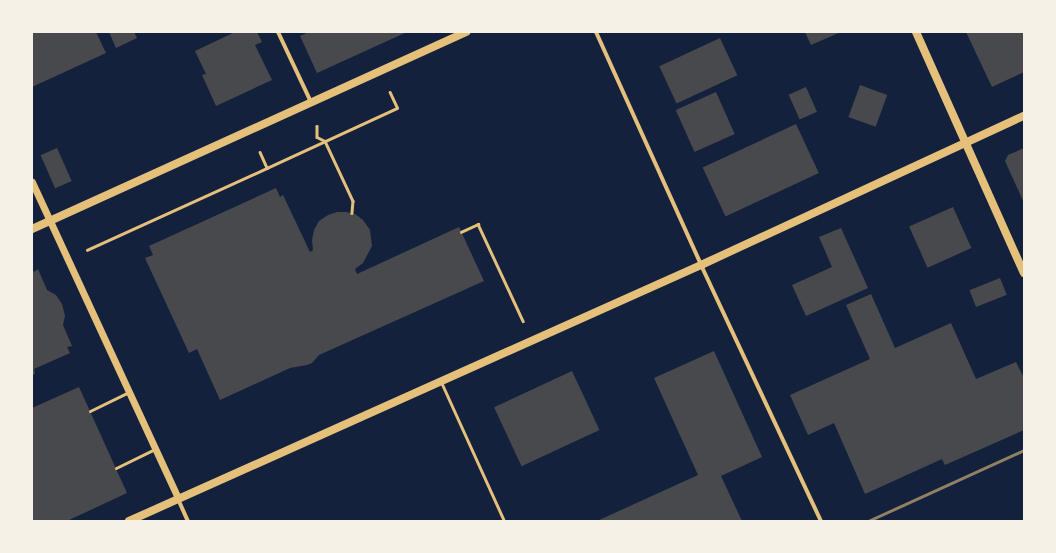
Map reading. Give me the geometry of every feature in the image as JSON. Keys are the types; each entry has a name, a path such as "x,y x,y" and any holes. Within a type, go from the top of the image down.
{"main road":[{"path":"32,229 466,32"},
{"path":"916,32 1024,272"},
{"path":"129,521 701,265 1024,116"}],"street":[{"path":"278,32 311,102"},
{"path":"596,32 701,265 820,521"},
{"path":"32,182 188,521"}],"lane":[{"path":"441,382 504,521"},
{"path":"90,411 129,392"},
{"path":"116,468 155,449"}],"path":[{"path":"87,250 397,108 390,93"},
{"path":"317,126 317,137 325,141 353,201 352,213"},
{"path":"260,152 267,168"},
{"path":"461,232 478,224 523,321"}],"building":[{"path":"32,32 96,32 106,53 32,87"},
{"path":"109,32 134,32 137,38 116,48"},
{"path":"235,32 257,32 262,42 255,45 272,80 216,106 202,75 206,74 195,51"},
{"path":"309,32 407,32 317,73 300,36"},
{"path":"805,32 841,32 811,45"},
{"path":"966,32 1024,32 1024,72 992,87"},
{"path":"720,38 737,75 677,103 659,66"},
{"path":"860,85 887,95 876,127 848,117"},
{"path":"806,87 817,112 800,119 789,95"},
{"path":"716,92 735,134 695,152 676,110"},
{"path":"796,124 819,173 725,216 703,168"},
{"path":"57,148 72,181 55,188 41,155"},
{"path":"1024,148 1024,203 1005,161 1008,155"},
{"path":"276,188 280,197 283,195 310,252 313,250 312,240 314,230 319,221 328,215 337,212 346,212 355,214 363,220 370,230 372,246 363,263 355,269 357,274 459,227 484,281 319,355 312,363 290,368 220,400 197,349 189,353 145,258 153,255 149,246"},
{"path":"953,207 971,248 927,268 909,227"},
{"path":"841,228 868,288 806,316 792,285 832,267 819,237"},
{"path":"32,268 34,272 38,269 47,290 56,295 62,304 65,316 63,325 72,346 67,347 70,353 34,369 35,374 32,375"},
{"path":"1000,278 1007,295 976,307 969,290"},
{"path":"871,294 895,348 951,323 976,379 1016,362 1024,378 1024,430 945,465 942,459 865,494 834,423 808,435 790,395 870,359 846,305"},
{"path":"714,351 762,457 721,476 742,521 597,521 698,475 654,378"},
{"path":"572,371 599,430 522,466 494,407"},
{"path":"79,387 127,493 67,521 32,521 32,408"}],"railway":[{"path":"868,521 1024,450"}]}
